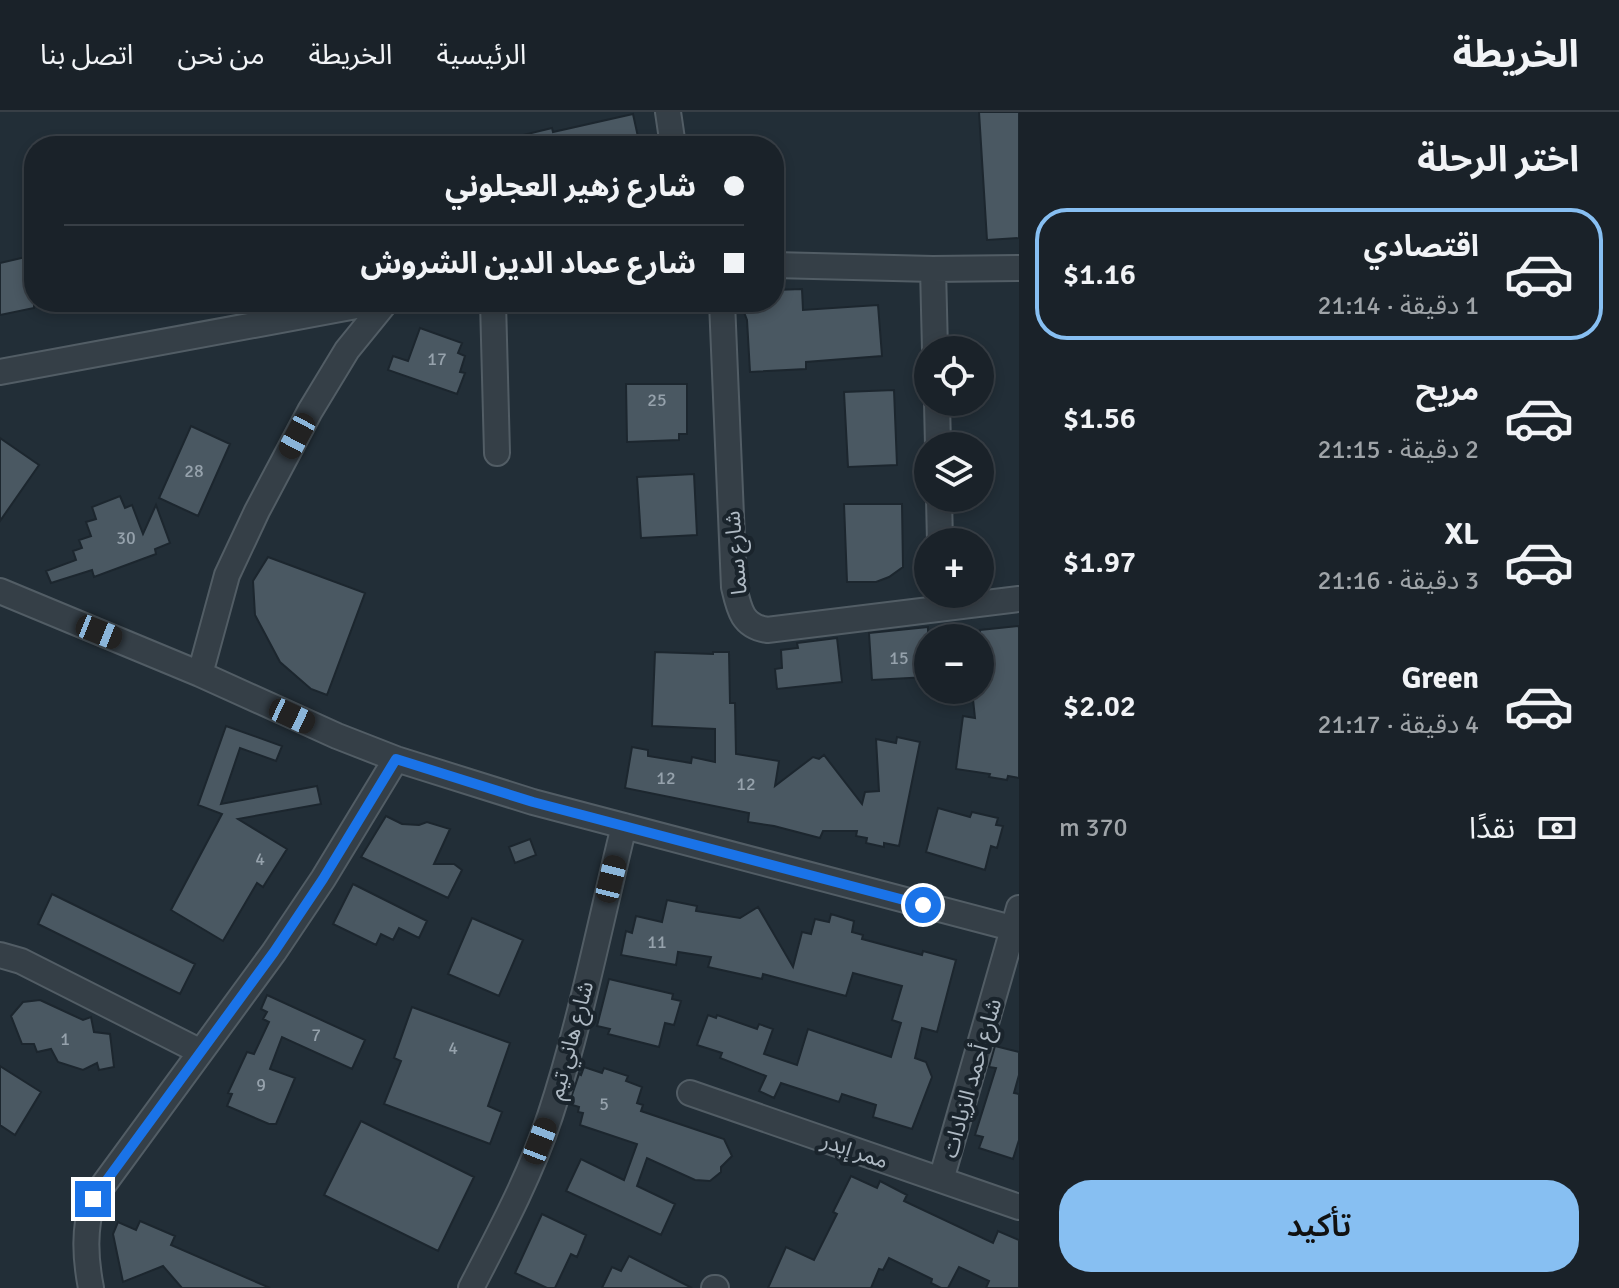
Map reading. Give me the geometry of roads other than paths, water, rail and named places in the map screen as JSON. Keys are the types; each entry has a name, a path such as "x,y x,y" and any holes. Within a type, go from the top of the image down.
{"street":[{"path":"668,112 672,136"},
{"path":"784,265 1019,268"},
{"path":"933,269 935,336"},
{"path":"0,372 324,312"},
{"path":"200,674 227,575 257,511 310,411 347,350 378,312"},
{"path":"493,312 497,453"},
{"name":"شارع سما","path":"722,312 734,587 747,622 767,630 914,605"},
{"path":"0,591 396,759 533,802 1017,923"},
{"name":"شارع سما","path":"994,599 1019,599"},
{"path":"91,1288 85,1243 87,1218 93,1199 274,952 323,879 396,759"},
{"name":"شارع هاني تيم","path":"471,1288 523,1186 549,1118 568,1057 624,826"},
{"name":"شارع أحمد الزيادات","path":"941,1180 1017,923"},
{"path":"0,955 21,961 199,1051"},
{"name":"ممر إبدر","path":"690,1093 1019,1207"}]}
